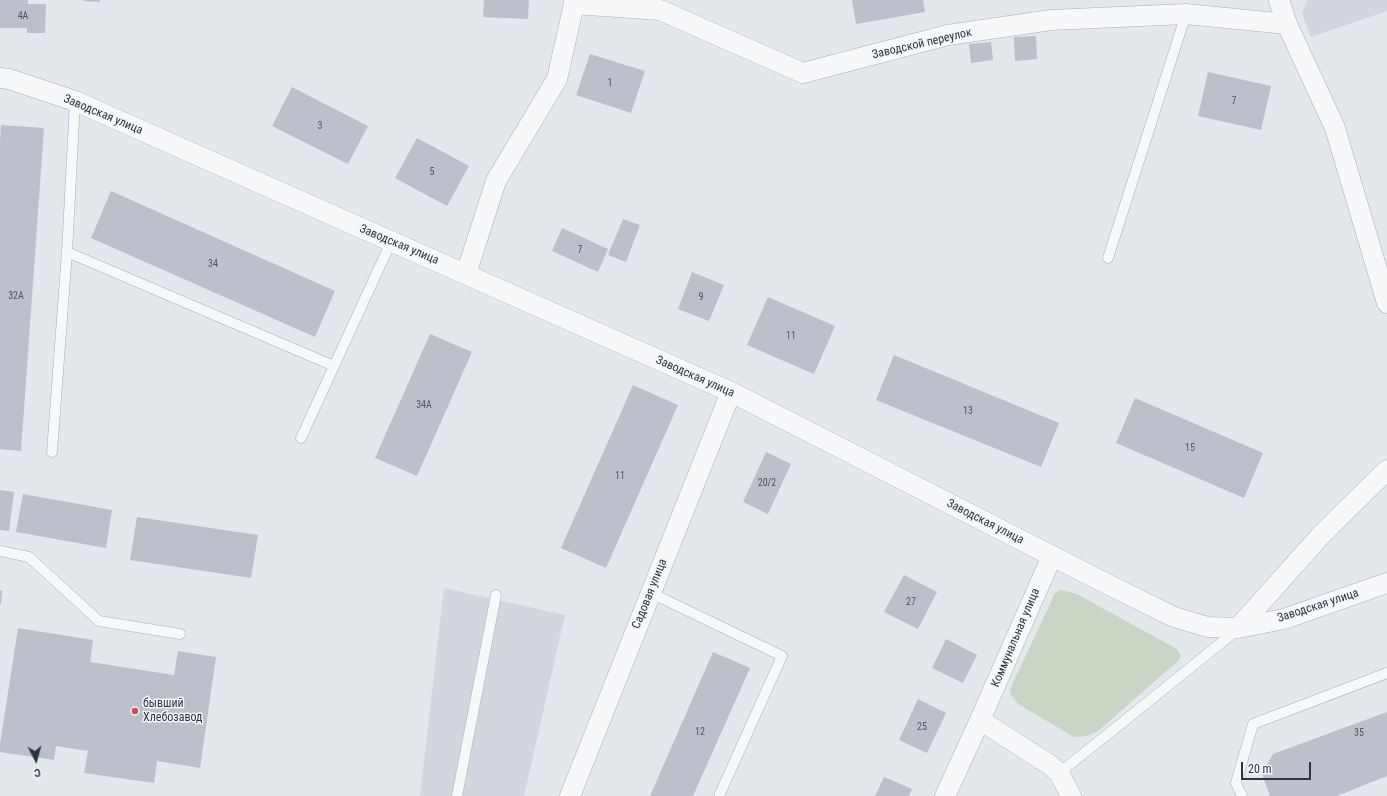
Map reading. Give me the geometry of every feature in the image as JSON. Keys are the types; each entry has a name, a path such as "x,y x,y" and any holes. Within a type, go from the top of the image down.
{"street":[{"path":"1279,0 1287,24 1335,128 1387,303"},
{"path":"466,274 496,181 557,80 574,2"},
{"name":"Заводской переулок","path":"574,2 660,10 803,72 948,35 1051,20 1186,14 1287,24"},
{"name":"Заводская улица","path":"0,78 9,79 75,101 731,392 1174,617 1208,627 1238,628 1284,619 1387,583"},
{"name":"Садовая улица","path":"570,796 731,392"},
{"path":"1238,628 1322,534 1387,470"},
{"name":"Коммунальная улица","path":"945,796 1052,556"},
{"path":"980,720 1050,765 1059,773 1071,796"}],"lane":[{"path":"1108,258 1186,14"},
{"path":"52,452 67,252 75,101"},
{"path":"301,438 391,242"},
{"path":"67,252 334,366"},
{"path":"0,551 29,557 99,621 180,634"},
{"path":"651,593 782,656 719,796"},
{"path":"458,796 496,595"},
{"path":"1059,773 1238,628"},
{"path":"1242,796 1236,783 1253,724 1387,673"}],"shaded area":[{"path":"1307,0 1387,0 1387,11 1311,37 1302,13"},
{"path":"444,588 565,615 524,796 420,796"}],"green space":[{"path":"1061,590 1077,594 1177,649 1181,656 1179,660 1098,731 1087,736 1074,737 1018,704 1011,695 1010,689 1055,593"}],"building":[{"path":"0,0 28,0 28,4 46,4 45,33 27,33 27,28 0,28"},
{"path":"100,0 100,2 83,1"},
{"path":"484,0 529,0 528,19 483,17"},
{"path":"852,0 923,0 925,12 856,24"},
{"path":"1036,36 1037,59 1015,61 1014,37"},
{"path":"991,42 993,60 971,63 969,44"},
{"path":"590,54 645,71 631,113 576,95"},
{"path":"1208,72 1271,86 1261,130 1198,116"},
{"path":"292,87 368,126 348,164 272,126"},
{"path":"1,125 44,128 21,451 0,449"},
{"path":"417,138 469,166 447,206 395,178"},
{"path":"111,191 335,291 315,337 91,238"},
{"path":"623,219 640,225 626,262 608,255"},
{"path":"562,228 608,249 598,272 552,251"},
{"path":"692,272 724,285 709,321 678,309"},
{"path":"768,297 835,326 814,374 747,345"},
{"path":"430,334 472,352 417,476 375,458"},
{"path":"894,355 1059,423 1041,467 876,400"},
{"path":"633,385 678,405 606,568 561,548"},
{"path":"1135,398 1263,453 1244,498 1116,443"},
{"path":"766,452 791,464 768,514 743,502"},
{"path":"0,490 14,492 9,531 0,530"},
{"path":"23,494 112,510 106,548 16,532"},
{"path":"137,517 258,535 251,578 130,560"},
{"path":"904,575 937,592 918,629 884,612"},
{"path":"0,590 2,591 1,604 0,604"},
{"name":"бывший Хлебозавод","path":"18,628 93,640 90,662 174,675 178,651 216,657 200,768 157,761 154,783 84,773 88,751 56,746 54,760 0,752"},
{"path":"946,639 977,655 963,683 932,668"},
{"path":"713,652 750,668 693,796 650,796"},
{"path":"918,699 946,713 927,753 899,740"},
{"path":"1387,712 1387,776 1337,796 1270,796 1262,774 1273,754"},
{"path":"884,777 912,789 909,796 875,796"}],"place":[{"name":"бывший Хлебозавод","path":"135,711"}]}
